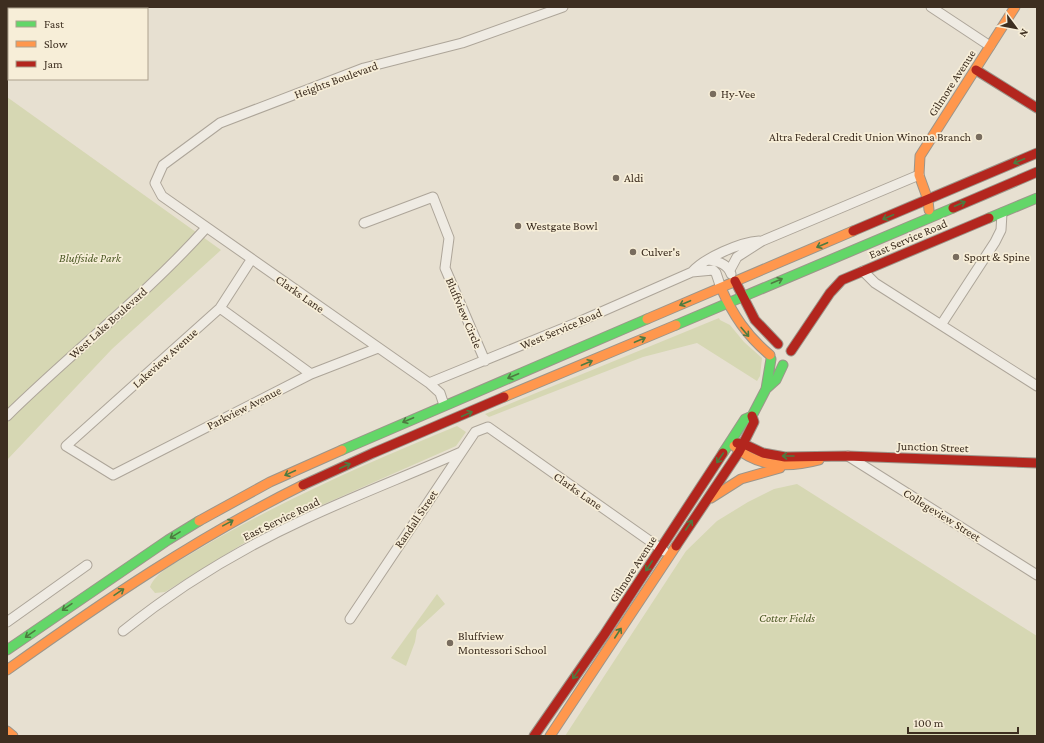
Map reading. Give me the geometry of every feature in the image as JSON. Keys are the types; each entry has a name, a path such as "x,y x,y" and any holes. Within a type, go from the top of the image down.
{"main road":[{"name":"Gilmore Avenue","path":"912,206 915,201 916,181 919,175 918,166 923,151 1015,7"},
{"path":"976,70 1037,108"},
{"path":"7,650 136,560 233,501 305,466 444,405 1037,153"},
{"path":"7,670 135,581 224,526 319,477 1037,172"},
{"path":"919,175 928,200 929,212 924,219"},
{"path":"939,213 939,202 950,190"},
{"name":"East Service Road","path":"791,350 838,283 1037,198"},
{"path":"735,281 741,297 755,320 780,344 786,345 791,350"},
{"path":"721,288 738,324 754,343 776,364 783,365"},
{"name":"East Service Road","path":"780,344 797,331 806,327"},
{"name":"Gilmore Avenue","path":"534,736 660,549 745,419 752,416 766,389 773,346 780,344"},
{"name":"Gilmore Avenue","path":"766,389 776,380 783,365 789,361 791,350"},
{"path":"432,429 440,420 444,405"},
{"name":"Gilmore Avenue","path":"550,736 669,555 739,452 754,422 752,416"},
{"name":"Junction Street","path":"731,442 744,444 773,455 785,457 847,456 1037,463"},
{"name":"Junction Street","path":"731,442 739,452 760,462 790,466 803,465 827,457"},
{"path":"704,503 724,488 741,479 767,470 790,466"},
{"path":"7,731 13,736"}],"street":[{"name":"Heights Boulevard","path":"155,183 162,165 220,123 364,68 462,43 563,7"},
{"path":"930,7 990,46"},
{"name":"West Service Road","path":"730,270 737,257 762,241 919,175"},
{"name":"Clarks Lane","path":"155,183 162,196 429,383 440,393 444,405"},
{"name":"Bluffview Circle","path":"364,223 433,197 449,238 445,268 485,361"},
{"path":"941,325 995,242 1001,230 1002,213"},
{"name":"West Lake Boulevard","path":"7,416 44,380 173,265 206,228"},
{"name":"West Service Road","path":"692,272 698,265 708,260 745,244 762,241"},
{"name":"Lakeview Avenue","path":"113,475 66,446 220,308 252,260"},
{"path":"708,260 720,262 730,270 735,281"},
{"name":"West Service Road","path":"429,383 485,361 692,272 713,270 716,273 721,288"},
{"path":"864,271 875,283 1037,385"},
{"path":"220,308 311,374"},
{"name":"Parkview Avenue","path":"113,475 311,374 378,348"},
{"name":"Clarks Lane","path":"488,427 669,555"},
{"name":"Randall Street","path":"350,619 475,432 488,427"},
{"name":"East Service Road","path":"123,631 159,603 200,576 251,546 305,519 461,452"},
{"name":"Collegeview Street","path":"847,456 1037,575"},
{"path":"7,622 87,565"}],"green space":[{"name":"Bluffside Park","path":"7,97 221,250 112,349 7,460"},
{"path":"719,318 730,325 744,342 762,358 760,376 757,381 697,343 643,357 489,417 485,414"},
{"path":"457,426 466,432 456,446 306,512 249,540 165,592 155,593 150,587 157,576 169,567 258,516 356,469"},
{"name":"Cotter Fields","path":"797,484 1037,636 1037,736 565,736 686,551 717,521 748,502 774,489"},
{"path":"437,594 445,604 417,630 415,642 406,666 391,658"}],"traffic: fast":[{"path":"989,218 1037,198"},
{"path":"676,325 953,208"},
{"path":"342,450 647,319"},
{"path":"766,389 771,359"},
{"path":"723,453 745,419 752,416 766,389 776,380 783,365"},
{"path":"7,650 168,540 199,521"}],"traffic: slow":[{"path":"919,175 920,156 1015,7"},
{"path":"919,175 928,200 929,210"},
{"path":"647,319 853,231"},
{"path":"721,288 730,307 741,324 754,340 770,355"},
{"path":"504,397 676,325"},
{"path":"734,446 753,459 774,464 785,465 808,463 819,460"},
{"path":"199,521 270,482 342,450"},
{"path":"711,498 741,479 780,468"},
{"path":"7,670 79,619 151,572 225,527 303,485"},
{"path":"550,736 676,546"},
{"path":"7,731 13,736"}],"traffic: jam":[{"path":"976,70 1037,108"},
{"path":"853,231 1037,153"},
{"path":"953,208 1037,172"},
{"path":"791,351 830,293 842,280 989,218"},
{"path":"735,281 755,320 778,344"},
{"path":"303,485 373,453 504,397"},
{"path":"676,546 739,452 754,422 752,416"},
{"path":"737,443 744,444 763,453 785,457 847,456 1037,463"},
{"path":"534,736 604,635 723,453"}],"place":[{"name":"Hy-Vee","path":"713,94"},
{"name":"Altra Federal Credit Union Winona Branch","path":"979,137"},
{"name":"Aldi","path":"616,178"},
{"name":"Westgate Bowl","path":"518,226"},
{"name":"Culver's","path":"633,252"},
{"name":"Sport & Spine","path":"956,257"},
{"name":"Bluffview Montessori School","path":"450,643"}]}
